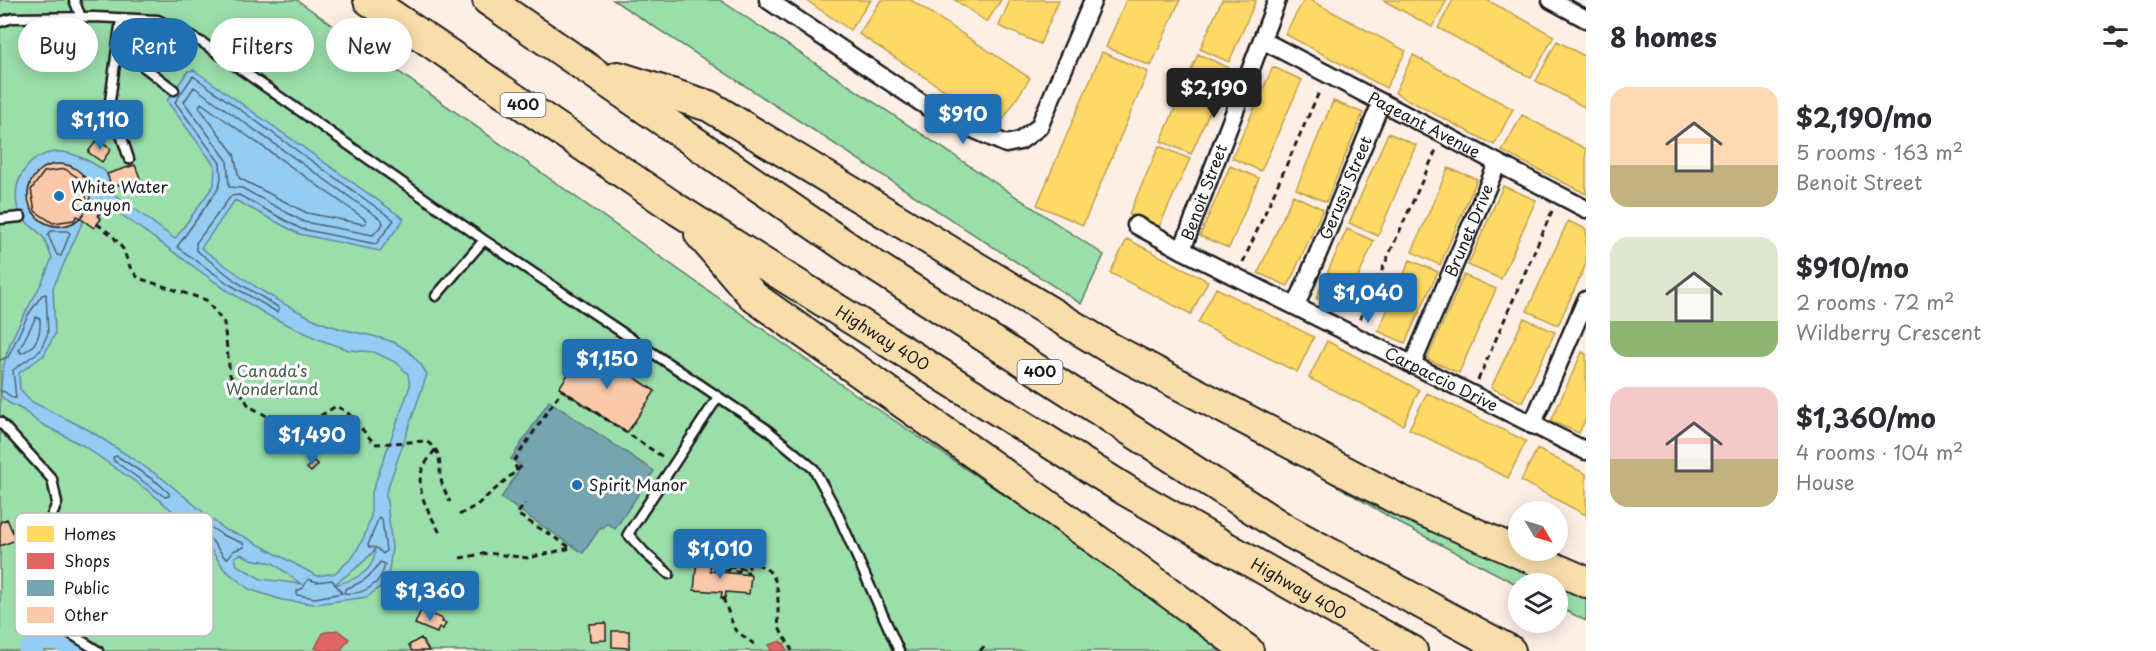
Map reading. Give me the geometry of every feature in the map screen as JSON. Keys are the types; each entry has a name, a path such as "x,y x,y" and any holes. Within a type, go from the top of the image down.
{"highway":[{"name":"Highway 400","path":"369,0 678,210 1127,491 1341,614 1412,651"},
{"name":"400","path":"488,0 869,262 1286,530 1510,651"},
{"path":"587,67 709,106 1108,347 1401,501 1586,582"},
{"path":"678,210 754,297 1133,566 1248,651"}],"street":[{"path":"768,0 935,112 1006,144 1020,141 1040,127 1093,0"},
{"name":"Benoit Street","path":"1182,250 1277,0"},
{"path":"1551,0 1586,20"},
{"name":"Pageant Avenue","path":"1262,40 1586,209"},
{"name":"Gerussi Street","path":"1296,306 1381,102"},
{"name":"Brunet Drive","path":"1412,365 1497,164"},
{"name":"Carpaccio Drive","path":"1136,225 1586,451"},
{"path":"1532,425 1586,300"}],"lane":[{"path":"74,0 81,17"},
{"path":"0,22 13,18 110,18"},
{"path":"198,40 484,240 765,428 814,469 835,508 898,651"},
{"path":"114,72 110,101 129,159"},
{"path":"151,72 174,90"},
{"path":"0,219 21,217"},
{"path":"436,296 484,240"},
{"path":"669,574 645,554 628,534 718,397"},
{"path":"0,422 52,479 57,503 53,513"},
{"path":"75,636 98,651"}],"path":[{"path":"1236,277 1327,74"},
{"path":"1353,335 1443,135"},
{"path":"1471,395 1559,195"},
{"path":"97,224 112,235 123,249 130,267 138,278 206,300 224,323 230,375 249,406 281,424 317,418 336,406 347,412 375,444 426,441 435,450 441,464 441,480 450,502"},
{"path":"517,471 514,461 562,390 674,464"},
{"path":"435,450 423,468 420,484 425,503 441,535"},
{"path":"459,515 477,505 522,466"},
{"path":"460,558 488,553 528,558 571,548 517,514 525,504"},
{"path":"748,575 748,572 715,569 715,566 748,569 749,566 715,563 716,559 755,563 771,572 777,588 779,625 792,651"},
{"path":"723,598 735,630 754,644"},
{"path":"980,651 984,645"}],"green space":[{"name":"Canada's Wonderland","path":"0,0 297,0 326,20 326,72 399,72 839,383 1177,612 1227,651 0,651"},
{"path":"613,0 720,0 1104,255 1081,304"},
{"path":"1241,429 1508,554 1508,561 1524,561 1550,573 1508,573 1508,580 1403,525"},
{"path":"1568,582 1586,590 1586,621 1568,612"}],"water":[{"path":"187,72 197,72 404,219 380,251 299,234 235,200 201,248 260,289 310,318 328,325 385,339 407,350 427,374 386,493 392,548 388,577 367,597 315,604 282,600 249,589 224,569 213,552 213,520 225,530 243,536 317,576 335,573 353,557 364,537 371,516 371,495 410,386 408,374 397,363 374,352 349,350 318,339 269,316 225,289 101,200 83,221 53,288 55,334 44,355 19,373 20,389 32,402 89,430 162,478 204,513 175,513 150,492 82,445 38,422 1,396 7,351 43,281 52,258 43,237 24,220 17,205 16,195 20,177 31,163 38,157 56,152 76,155 91,162 108,175 112,187 109,190 175,239 214,185 215,166 167,101","holes":["54,165 71,168 83,177 87,183 89,199 85,212 75,222 61,227 49,225 39,218 32,208 29,196 31,184 39,173","375,549 372,564 362,574 334,585 362,563","241,554 251,559 273,563 301,584 261,579 237,565 235,557"]}],"building: Homes":[{"path":"806,0 871,0 850,30"},
{"path":"881,0 911,0 1030,78 999,126 859,34"},
{"path":"955,0 1001,0 987,22"},
{"path":"1010,0 1059,0 1040,44 999,26"},
{"path":"1126,0 1180,0 1151,66 1106,47"},
{"path":"1222,0 1256,0 1229,62 1200,49"},
{"path":"1304,0 1310,0 1406,51 1386,88 1285,34"},
{"path":"1383,0 1447,0 1432,27"},
{"path":"1453,0 1487,0 1554,36 1531,78 1438,28"},
{"path":"1557,41 1586,57 1586,108 1536,81"},
{"path":"1102,52 1148,72 1083,225 1037,205"},
{"path":"1198,54 1229,68 1191,154 1161,141"},
{"path":"1413,55 1513,109 1494,145 1395,93"},
{"path":"1273,67 1302,80 1261,171 1232,158"},
{"path":"1333,101 1363,113 1326,202 1296,189"},
{"path":"1522,115 1586,149 1586,194 1502,151"},
{"path":"1388,133 1416,145 1378,236 1349,223"},
{"path":"1159,146 1190,159 1159,227 1129,214"},
{"path":"1230,166 1259,178 1229,248 1200,236"},
{"path":"1448,168 1477,179 1440,265 1412,252"},
{"path":"1503,186 1536,200 1501,279 1468,265"},
{"path":"1293,195 1323,209 1288,286 1258,273"},
{"path":"1568,221 1586,229 1586,264 1558,325 1527,311"},
{"path":"1347,229 1374,241 1344,310 1316,298"},
{"path":"1127,239 1208,281 1191,314 1110,273"},
{"path":"1410,260 1438,272 1405,343 1378,331"},
{"path":"1464,275 1496,289 1459,373 1427,359"},
{"path":"1216,288 1314,337 1297,372 1198,323"},
{"path":"1524,318 1555,332 1522,402 1491,388"},
{"path":"1327,341 1419,390 1403,425 1309,378"},
{"path":"1582,352 1586,354 1586,418 1579,433 1551,421"},
{"path":"1427,393 1526,441 1508,478 1409,429"},
{"path":"1537,449 1586,474 1586,515 1568,506 1568,501 1559,501 1521,481"}],"building: Shops":[{"path":"337,630 349,639 341,650 323,651 315,648 323,633"},
{"path":"781,641 787,651 771,651 769,645"}],"building: Public":[{"name":"Spirit Manor","path":"549,401 654,471 615,529 607,523 603,528 601,527 583,553 501,498 518,472 516,470 519,465 511,459"}],"building: Other":[{"path":"97,140 111,149 102,162 88,152"},
{"name":"White Water Canyon","path":"59,164 81,173 90,195 81,217 59,226 37,217 28,195 37,173"},
{"path":"135,165 140,178 112,187 107,174"},
{"name":"White Water Canyon","path":"65,169 83,181 87,202 84,206 91,211 96,205 102,210 98,216 101,219 94,228 77,216 74,220 53,223 35,211 31,190 44,172"},
{"path":"587,346 655,391 627,433 559,388"},
{"path":"314,461 318,465 311,472 307,468"},
{"path":"7,519 15,540 0,546 0,522"},
{"path":"697,559 711,560 710,571 751,575 749,594 726,592 725,598 721,598 722,592 694,590"},
{"path":"421,610 443,619 442,622 446,623 443,629 439,627 437,633 415,624"},
{"path":"606,623 606,640 590,641 589,624"},
{"path":"612,631 629,631 629,648 612,647"},
{"path":"421,638 429,651 412,651 409,645"}],"waterway":[{"path":"29,651 45,639 63,643 75,651"}],"place":[{"name":"White Water Canyon","path":"59,196"},
{"name":"Spirit Manor","path":"577,485"}]}
